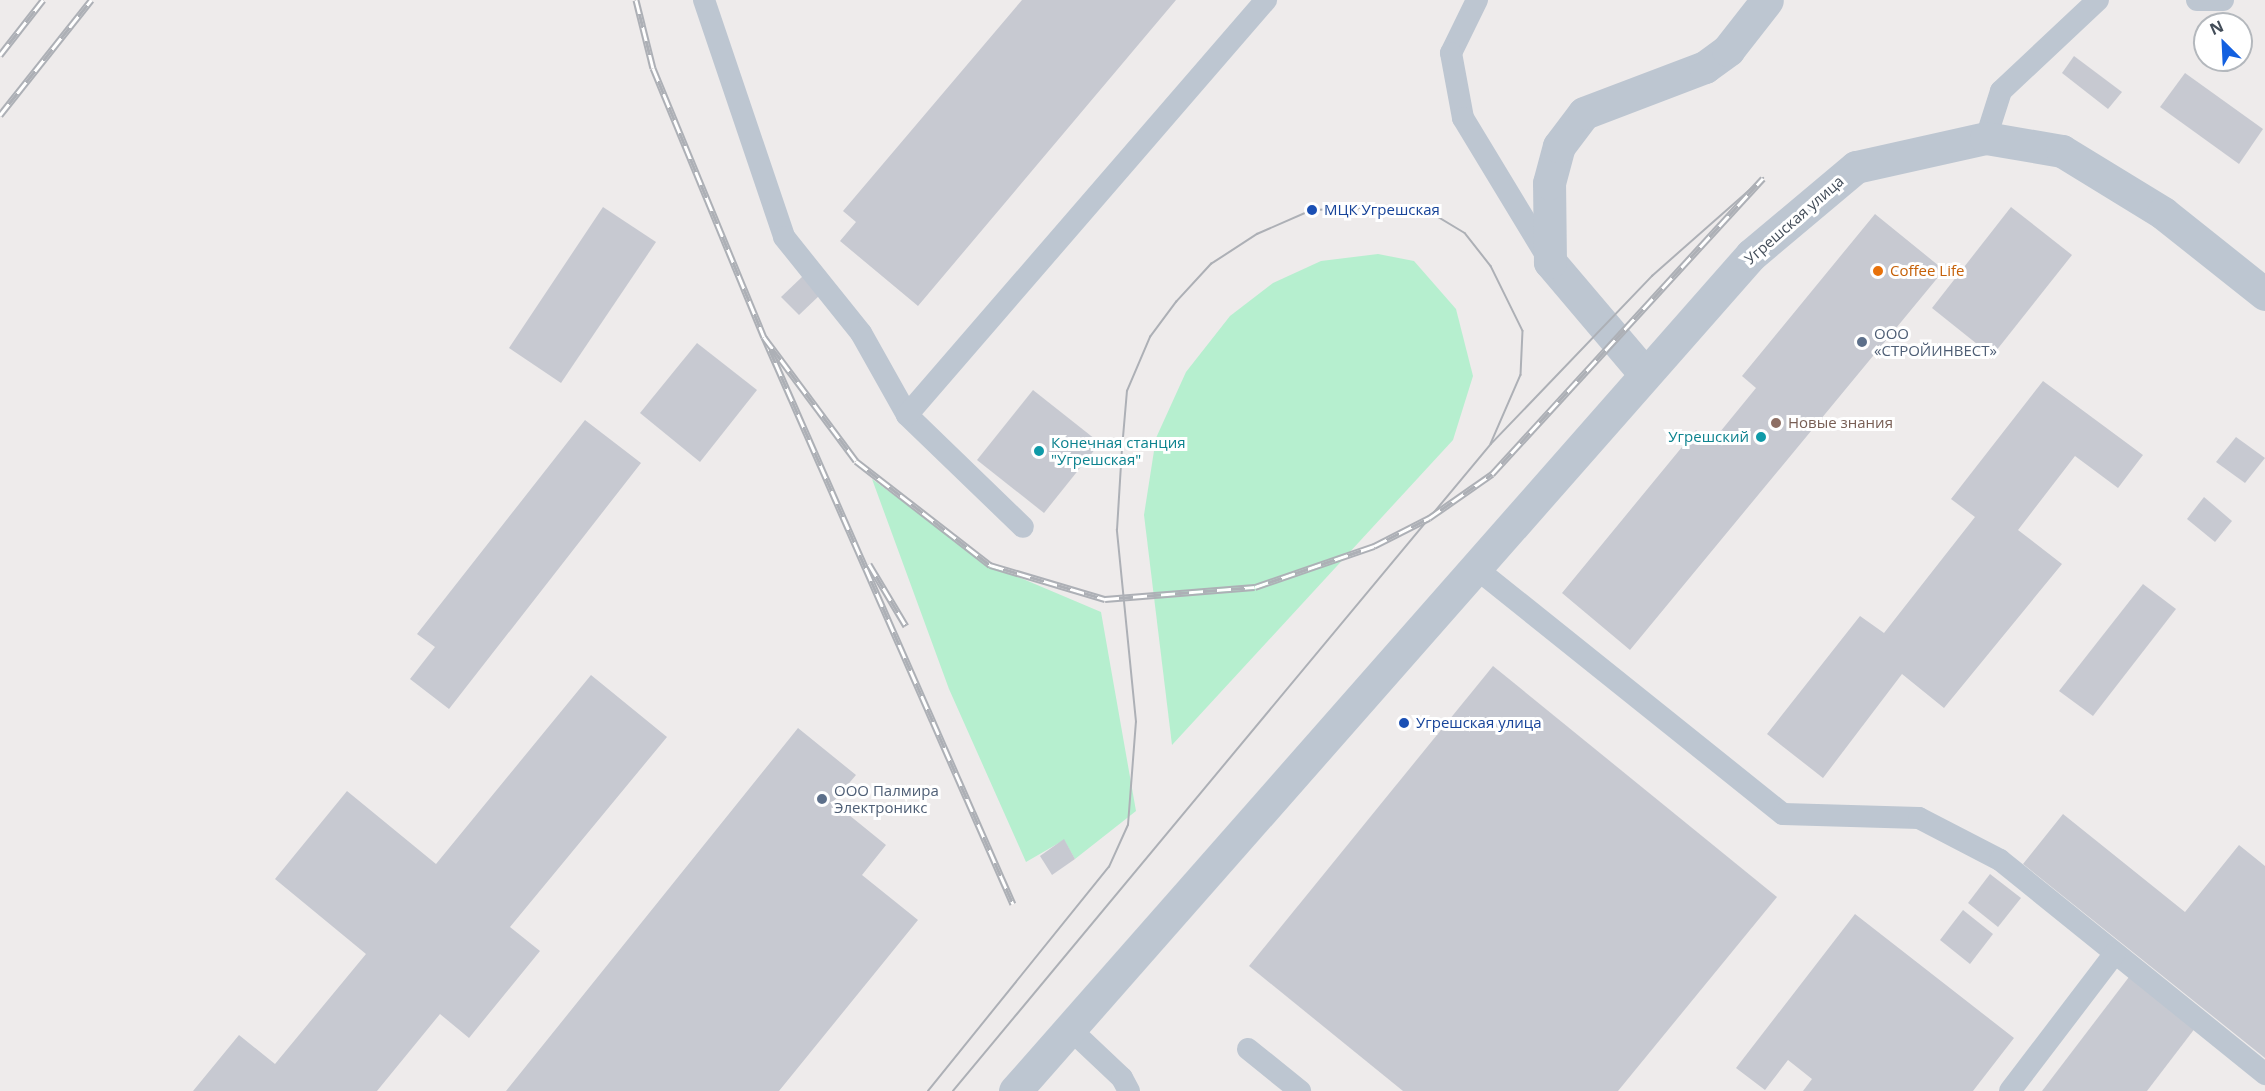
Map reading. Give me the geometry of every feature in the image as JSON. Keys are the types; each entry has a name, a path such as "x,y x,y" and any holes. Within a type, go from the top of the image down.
{"street":[{"path":"1646,374 1550,262 1549,183 1559,146 1584,113 1705,67 1728,50 1767,0"},
{"path":"1986,138 2062,151 2163,213 2265,294"},
{"name":"Угрешская улица","path":"1015,1091 1068,1027 1477,569 1751,255 1856,167 1986,138"}],"lane":[{"path":"704,0 784,237 861,333 907,415 1023,528"},
{"path":"907,415 1266,0"},
{"path":"1477,0 1451,53 1463,118 1550,262"},
{"path":"1986,138 2001,90 2098,0"},
{"path":"2197,0 2223,0"},
{"path":"1477,569 1783,814 1919,818 2000,860 2265,1074"},
{"path":"2010,1091 2115,953"},
{"path":"1068,1027 1122,1078 1129,1091"},
{"path":"1248,1049 1300,1091"}],"green space":[{"path":"1378,254 1414,261 1456,309 1473,376 1453,440 1172,745 1144,515 1156,438 1186,372 1230,316 1273,283 1321,261"},
{"path":"872,479 990,565 1101,612 1136,811 1075,859 1064,840 1026,862 949,689"}],"building":[{"path":"1022,0 1176,0 918,306 840,241 856,222 843,211"},
{"path":"2074,56 2122,92 2108,109 2062,73"},
{"path":"2185,73 2263,129 2239,164 2160,107"},
{"path":"603,207 656,242 561,383 509,348"},
{"path":"2011,207 2072,255 1992,356 1932,308"},
{"name":"Угрешский","path":"1875,214 1944,270 1630,650 1562,593 1696,430 1711,443 1756,388 1742,376"},
{"path":"803,276 821,294 799,315 781,297"},
{"path":"697,343 757,390 700,462 640,413"},
{"path":"2043,381 2143,455 2118,488 2075,456 2018,530 2062,564 1944,708 1902,674 1823,778 1767,734 1860,616 1884,633 1975,517 1951,499"},
{"name":"Конечная станция \"Угрешская\"","path":"1033,390 1100,443 1044,513 977,460"},
{"path":"585,420 641,463 449,709 410,679 435,647 417,634"},
{"path":"2236,437 2265,458 2245,483 2216,462"},
{"path":"2204,497 2232,521 2215,542 2187,519"},
{"path":"2143,584 2176,609 2093,716 2059,691"},
{"path":"1493,666 1777,897 1618,1091 1403,1091 1249,966"},
{"path":"591,675 667,737 510,927 540,951 469,1038 440,1014 377,1091 193,1091 239,1035 275,1064 366,954 275,879 347,791 436,864"},
{"name":"ООО Палмира Электроникс","path":"798,728 856,775 833,802 886,845 862,875 918,920 779,1091 506,1091"},
{"path":"2063,814 2185,912 2239,845 2265,866 2265,1058 2023,864"},
{"path":"1064,839 1075,859 1052,875 1040,856"},
{"path":"1990,874 2021,898 1998,927 1968,903"},
{"path":"1963,910 1993,934 1970,964 1940,940"},
{"path":"1855,914 2014,1038 1973,1091 1803,1091 1812,1079 1788,1060 1765,1090 1736,1068"},
{"path":"2132,973 2199,1023 2147,1091 2042,1091"}],"tram line":[{"path":"953,1091 1491,444 1652,276 1763,178"},
{"path":"928,1091 1109,867 1128,825 1136,722 1117,530 1127,391 1150,337 1176,302 1211,264 1257,234 1312,210 1420,206 1465,233 1491,266 1523,331 1521,375 1491,444"}],"railway":[{"path":"0,55 43,0"},
{"path":"0,115 91,0"},
{"path":"636,0 653,68 764,337 1013,904"},
{"path":"764,337 856,461 990,565 1105,599 1255,587 1374,546 1429,518 1492,474 1763,178"},
{"path":"869,564 906,626"}],"place":[{"name":"МЦК Угрешская","path":"1312,210"},
{"name":"Coffee Life","path":"1878,271"},
{"name":"ООО «СТРОЙИНВЕСТ»","path":"1862,342"},
{"name":"Новые знания","path":"1776,423"},
{"name":"Угрешский","path":"1761,437"},
{"name":"Конечная станция \"Угрешская\"","path":"1039,451"},
{"name":"Угрешская улица","path":"1404,723"},
{"name":"ООО Палмира Электроникс","path":"822,799"}]}
